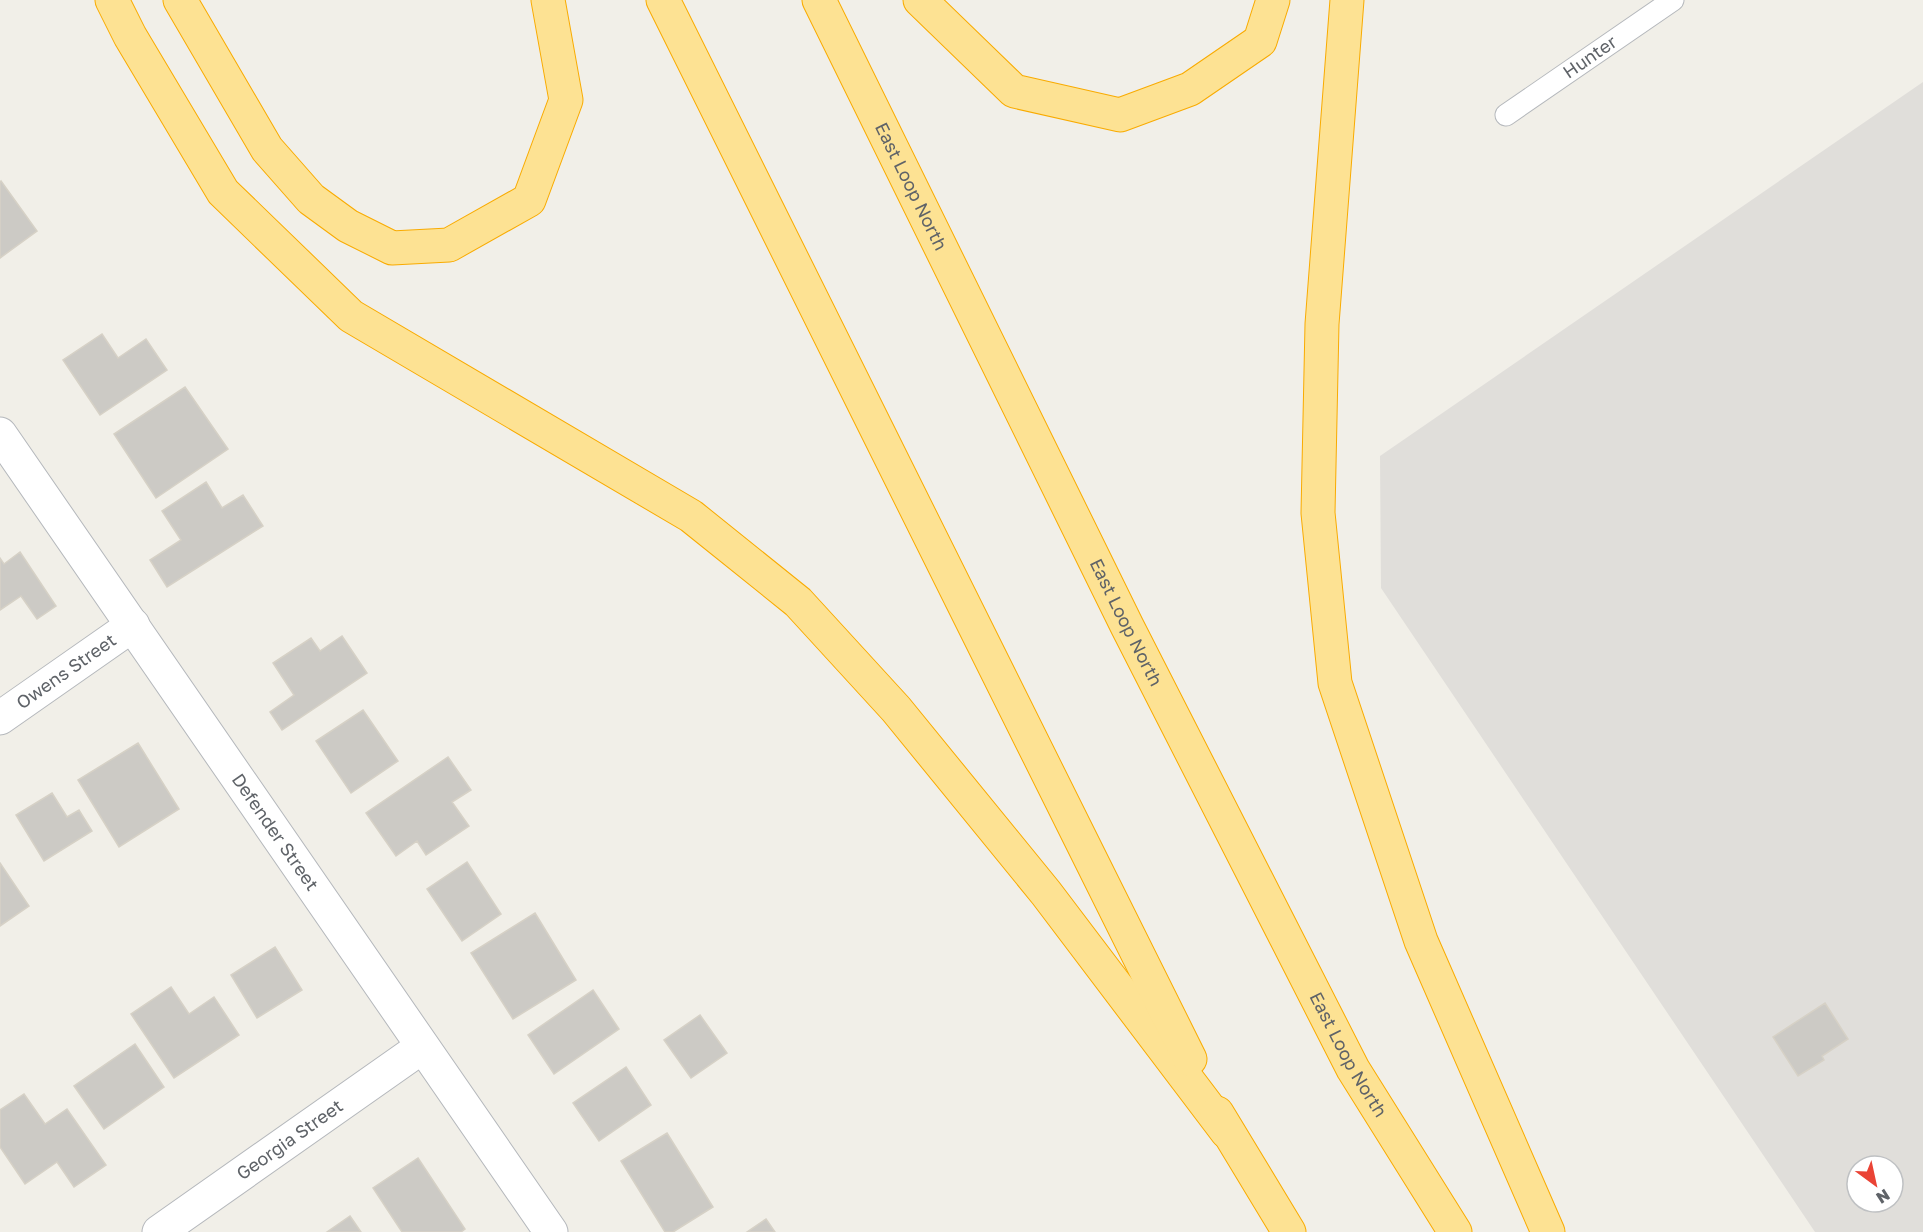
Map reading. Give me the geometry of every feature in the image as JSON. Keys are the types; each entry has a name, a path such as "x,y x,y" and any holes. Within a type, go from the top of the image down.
{"highway":[{"path":"112,0 130,36 224,192 351,316 691,516 798,602 896,709 1039,884 1227,1132"},
{"path":"180,0 267,149 311,199 348,226 392,248 449,245 529,200 566,100 548,0"},
{"path":"663,0 1227,1132 1289,1232"},
{"name":"East Loop North","path":"819,0 1127,626 1353,1069 1455,1232"},
{"path":"920,0 1014,91 1119,115 1190,89 1260,41 1273,0"},
{"path":"1347,0 1322,324 1317,513 1335,683 1421,941 1548,1232"}],"street":[{"name":"Defender Street","path":"0,434 551,1232"},
{"name":"Owens Street","path":"0,718 133,626"},
{"name":"Georgia Street","path":"159,1232 422,1047"}],"lane":[{"name":"Hunter","path":"1506,115 1673,0"}],"shaded area":[{"path":"1923,82 1923,1232 1815,1232 1381,588 1380,456"}],"building":[{"path":"0,182 37,231 0,258"},
{"path":"102,334 118,358 146,339 167,370 100,415 63,360"},
{"path":"185,387 228,449 156,498 114,434"},
{"path":"206,482 222,508 243,495 263,526 167,587 150,560 181,540 162,511"},
{"path":"20,552 56,606 37,619 21,596 0,610 0,558 4,564"},
{"path":"342,636 367,673 282,730 270,712 294,695 273,663 311,638 320,651"},
{"path":"363,710 398,761 351,793 316,741"},
{"path":"138,743 179,809 119,847 78,780"},
{"path":"448,757 471,790 452,802 469,826 426,855 417,841 396,856 366,813"},
{"path":"52,793 67,817 79,810 92,831 44,861 16,815"},
{"path":"467,862 501,914 462,941 427,889"},
{"path":"0,863 29,906 0,926"},
{"path":"535,913 576,980 513,1019 471,953"},
{"path":"275,947 302,990 257,1018 231,975"},
{"path":"171,987 189,1014 214,997 239,1035 174,1078 131,1014"},
{"path":"593,990 619,1029 554,1074 528,1035"},
{"path":"1825,1003 1848,1039 1822,1056 1824,1060 1798,1076 1773,1037"},
{"path":"700,1015 727,1053 691,1078 664,1040"},
{"path":"135,1044 164,1087 104,1129 74,1086"},
{"path":"626,1067 651,1105 599,1141 573,1103"},
{"path":"24,1094 45,1124 67,1109 106,1165 74,1187 57,1162 25,1184 0,1147 0,1110"},
{"path":"667,1133 713,1207 673,1232 665,1232 621,1161"},
{"path":"418,1158 465,1229 461,1232 402,1232 373,1188"},
{"path":"350,1216 361,1232 327,1232"},
{"path":"766,1219 775,1232 747,1232"}]}
